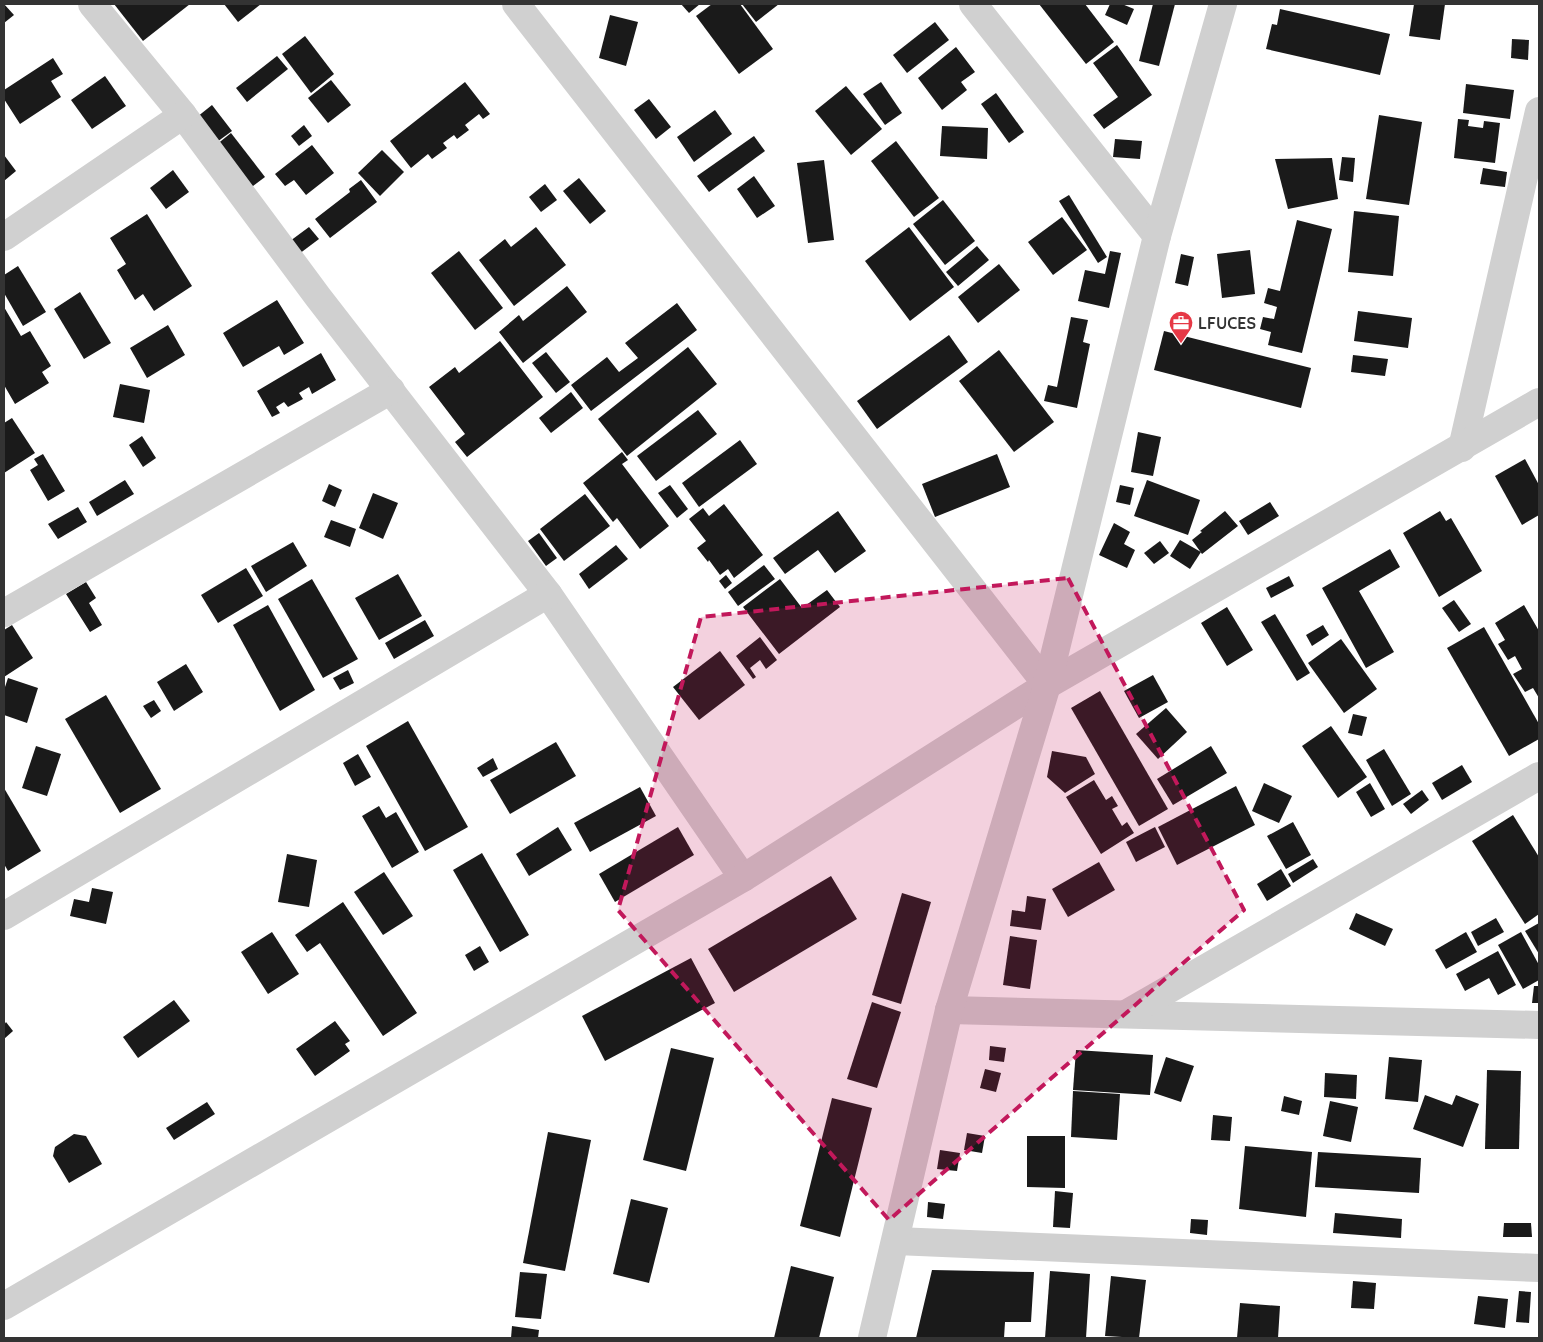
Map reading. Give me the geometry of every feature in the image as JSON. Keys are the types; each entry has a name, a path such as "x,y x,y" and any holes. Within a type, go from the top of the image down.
{"street":[{"path":"92,4 183,115 312,289 548,594 743,878"},
{"path":"516,4 1047,685"},
{"path":"973,4 1157,236"},
{"path":"872,1338 949,1010 1047,685 1157,236 1223,4"},
{"path":"1462,448 1539,111"},
{"path":"4,237 183,115"},
{"path":"4,613 391,390"},
{"path":"4,1306 743,878 1047,685 1539,402"},
{"path":"4,916 548,594"},
{"path":"1126,1014 1539,776"},
{"path":"949,1010 1539,1026"},
{"path":"896,1241 1539,1268"}],"highlighted area":[{"path":"1068,578 1244,910 889,1220 618,910 701,617"}],"building":[{"path":"4,4 14,15 4,23"},
{"path":"114,4 190,4 143,41"},
{"path":"224,4 261,4 238,22"},
{"path":"681,4 700,4 689,13"},
{"path":"712,4 740,4 773,49 739,74 696,16"},
{"path":"742,4 779,4 756,22"},
{"path":"1039,4 1085,4 1114,42 1086,64"},
{"path":"1110,4 1122,4 1134,9 1127,25 1105,15"},
{"path":"1153,4 1175,4 1159,66 1139,61"},
{"path":"1414,4 1445,4 1440,40 1409,36"},
{"path":"1280,9 1390,34 1380,75 1266,49 1272,24 1277,25"},
{"path":"610,15 638,22 626,66 599,58"},
{"path":"935,22 949,40 907,73 893,55"},
{"path":"305,36 334,74 311,93 282,54"},
{"path":"1512,39 1529,40 1528,60 1511,58"},
{"path":"1117,45 1152,95 1104,129 1093,115 1118,97 1093,63"},
{"path":"956,47 975,72 961,82 967,90 942,110 918,78"},
{"path":"277,56 288,69 247,102 236,88"},
{"path":"53,58 63,74 51,81 61,97 20,124 4,99 4,90"},
{"path":"105,76 126,106 92,129 71,100"},
{"path":"331,80 351,105 328,123 308,98"},
{"path":"465,82 490,114 483,119 479,114 465,125 469,130 457,139 454,135 443,143 447,148 432,159 428,154 411,168 390,141"},
{"path":"881,82 902,113 885,125 863,94"},
{"path":"1466,84 1514,90 1510,119 1463,113"},
{"path":"846,86 882,129 851,155 815,111"},
{"path":"996,93 1024,132 1009,143 981,104"},
{"path":"649,99 671,127 656,139 634,110"},
{"path":"212,105 232,131 217,142 197,117"},
{"path":"715,110 732,134 694,162 677,137"},
{"path":"1379,115 1422,122 1409,205 1366,199"},
{"path":"1458,119 1469,120 1468,126 1483,128 1484,121 1500,123 1495,163 1454,158"},
{"path":"304,125 312,136 299,146 291,136"},
{"path":"942,126 988,128 987,159 940,156"},
{"path":"231,133 265,177 249,189 216,145"},
{"path":"754,136 765,151 709,192 697,176"},
{"path":"1115,139 1142,141 1140,159 1113,157"},
{"path":"896,141 939,198 914,217 871,161"},
{"path":"312,145 334,173 306,195 294,180 285,186 275,174"},
{"path":"382,150 404,172 380,196 358,173"},
{"path":"4,155 16,171 4,181"},
{"path":"1342,157 1355,158 1353,182 1339,180"},
{"path":"1332,158 1338,199 1288,209 1275,159"},
{"path":"824,160 834,240 808,243 797,163"},
{"path":"1483,168 1507,172 1505,187 1480,184"},
{"path":"173,170 189,192 166,209 150,188"},
{"path":"754,176 775,206 757,218 737,189"},
{"path":"579,178 606,211 590,224 563,191"},
{"path":"361,180 377,202 330,238 315,219 350,192 349,189"},
{"path":"545,184 557,200 541,212 529,197"},
{"path":"1069,195 1107,257 1098,263 1059,201"},
{"path":"943,200 975,241 945,265 913,224"},
{"path":"1354,211 1399,216 1393,276 1348,272"},
{"path":"147,214 192,286 154,311 143,294 135,300 117,270 126,264 110,238"},
{"path":"1062,217 1087,250 1053,275 1028,242"},
{"path":"1297,220 1332,229 1302,353 1268,345 1271,332 1260,329 1263,317 1274,319 1277,307 1264,303 1268,288 1280,291"},
{"path":"309,227 319,239 295,257 286,244"},
{"path":"536,227 566,265 514,306 479,260 505,239 511,247"},
{"path":"909,227 954,287 910,321 865,261"},
{"path":"977,246 989,260 958,286 946,272"},
{"path":"1250,250 1255,294 1222,298 1217,254"},
{"path":"459,251 503,308 475,330 431,273"},
{"path":"1110,251 1121,253 1109,308 1078,301 1085,270 1105,274"},
{"path":"1181,254 1194,257 1188,286 1175,283"},
{"path":"999,264 1020,290 978,323 958,297"},
{"path":"18,266 46,312 23,326 4,293 4,275"},
{"path":"567,286 587,312 523,363 499,332 519,315 523,321"},
{"path":"80,292 111,343 84,359 54,309"},
{"path":"277,300 304,343 284,355 279,346 243,367 223,333"},
{"path":"677,303 697,330 591,411 571,385 607,357 619,372 638,358 625,343"},
{"path":"4,307 21,336 30,331 51,366 42,372 49,383 15,404 4,385"},
{"path":"1358,311 1412,318 1408,348 1354,341"},
{"path":"1071,317 1088,320 1083,342 1090,344 1077,408 1044,401 1048,385 1057,387"},
{"path":"168,325 185,355 147,378 130,348"},
{"path":"1164,331 1311,368 1301,408 1154,370"},
{"path":"949,335 968,362 877,429 857,401"},
{"path":"500,341 543,397 467,457 455,442 465,434 429,387 455,367 459,373"},
{"path":"688,347 717,384 627,456 598,419"},
{"path":"999,350 1054,422 1014,452 959,381"},
{"path":"546,352 570,382 556,393 532,363"},
{"path":"321,353 336,380 312,394 309,387 299,393 303,399 288,407 284,402 276,407 280,413 272,417 257,391"},
{"path":"1353,355 1388,359 1385,376 1351,372"},
{"path":"120,384 150,390 144,423 113,417"},
{"path":"571,392 583,408 551,433 539,418"},
{"path":"698,410 717,434 656,481 637,456"},
{"path":"12,418 35,453 4,473 4,423"},
{"path":"1138,432 1161,437 1153,476 1131,472"},
{"path":"142,436 156,458 143,467 129,445"},
{"path":"740,440 757,464 699,507 682,483"},
{"path":"622,452 628,460 622,464 669,526 640,549 617,518 613,522 583,483"},
{"path":"43,454 65,491 48,501 30,470 38,465 34,459"},
{"path":"997,454 1010,487 935,517 922,484"},
{"path":"1525,459 1539,485 1539,515 1522,525 1495,476"},
{"path":"125,480 134,494 97,516 89,502"},
{"path":"1147,480 1200,500 1188,535 1134,516"},
{"path":"329,484 342,490 335,507 322,501"},
{"path":"670,485 688,509 677,518 658,493"},
{"path":"1120,485 1134,488 1130,505 1116,502"},
{"path":"373,493 398,503 383,539 359,528"},
{"path":"585,494 610,526 564,561 540,529"},
{"path":"1270,502 1279,516 1248,535 1239,521"},
{"path":"724,504 763,555 734,578 728,569 720,575 697,548 706,541 689,519 703,508 709,516"},
{"path":"78,507 87,522 58,539 48,524"},
{"path":"838,511 866,551 835,573 818,550 785,574 773,558"},
{"path":"1225,511 1238,526 1202,554 1192,540"},
{"path":"1440,511 1446,521 1451,518 1482,571 1439,597 1403,533"},
{"path":"331,520 356,529 350,547 324,537"},
{"path":"1114,523 1130,532 1124,544 1135,550 1127,568 1099,555"},
{"path":"539,533 557,558 546,566 528,541"},
{"path":"1180,540 1201,552 1190,569 1170,556"},
{"path":"1160,541 1169,553 1154,564 1144,553"},
{"path":"293,542 307,566 266,592 251,566"},
{"path":"616,545 628,559 589,589 579,574"},
{"path":"1390,549 1400,567 1359,591 1394,652 1366,668 1322,588"},
{"path":"764,565 775,579 738,606 728,592"},
{"path":"246,568 263,596 218,623 201,595"},
{"path":"398,574 422,616 379,640 355,598"},
{"path":"726,575 732,583 725,589 719,581"},
{"path":"1289,576 1294,586 1271,598 1266,588"},
{"path":"312,579 358,659 323,678 278,599"},
{"path":"780,579 802,608 827,590 840,607 779,654 743,607"},
{"path":"86,582 96,598 89,603 102,625 90,632 66,594"},
{"path":"1454,600 1471,624 1459,632 1442,608"},
{"path":"268,605 315,690 280,711 233,625"},
{"path":"1524,605 1539,631 1539,698 1533,688 1525,692 1513,674 1522,669 1515,656 1508,660 1498,644 1505,640 1495,623"},
{"path":"1227,607 1253,650 1227,666 1201,623"},
{"path":"1275,614 1310,673 1297,681 1261,622"},
{"path":"425,620 434,636 394,659 385,643"},
{"path":"12,625 33,658 4,677 4,630"},
{"path":"1323,625 1329,635 1312,646 1306,635"},
{"path":"1484,627 1539,724 1539,739 1509,756 1447,648"},
{"path":"760,637 777,660 766,669 760,660 750,668 756,677 753,679 736,656"},
{"path":"1341,639 1377,689 1344,713 1308,663"},
{"path":"720,651 745,685 699,720 673,687"},
{"path":"186,664 203,692 174,711 157,682"},
{"path":"348,670 354,683 340,690 333,678"},
{"path":"1153,675 1168,702 1139,718 1124,691"},
{"path":"8,678 38,688 27,723 4,715 4,690"},
{"path":"1100,691 1168,809 1139,826 1071,708"},
{"path":"106,695 161,789 120,813 65,719"},
{"path":"154,700 161,711 151,718 143,706"},
{"path":"1166,708 1187,732 1158,759 1136,734"},
{"path":"1353,714 1367,717 1362,736 1348,733"},
{"path":"408,721 468,827 425,851 366,746"},
{"path":"1331,726 1367,777 1338,798 1302,746"},
{"path":"556,742 576,776 510,814 490,780"},
{"path":"36,746 61,754 47,796 22,788"},
{"path":"1211,746 1227,773 1173,805 1157,779"},
{"path":"1384,749 1411,794 1392,806 1366,760"},
{"path":"1052,751 1086,757 1095,774 1065,793 1047,777"},
{"path":"358,754 371,777 355,786 343,763"},
{"path":"493,758 498,769 483,777 477,768"},
{"path":"1462,765 1472,782 1442,800 1432,783"},
{"path":"1094,780 1106,800 1112,796 1118,806 1112,809 1122,826 1127,822 1134,833 1101,854 1066,797"},
{"path":"1264,783 1292,796 1279,823 1252,811"},
{"path":"1370,783 1385,809 1371,817 1356,792"},
{"path":"1236,786 1255,825 1177,865 1158,827"},
{"path":"640,787 656,816 590,852 574,823"},
{"path":"4,788 41,851 8,871 4,864"},
{"path":"1422,790 1429,800 1411,814 1403,804"},
{"path":"379,806 386,818 396,812 419,852 392,868 362,816"},
{"path":"1513,815 1539,857 1539,914 1525,924 1472,841"},
{"path":"1293,822 1311,855 1286,869 1267,836"},
{"path":"558,827 572,850 529,876 516,854"},
{"path":"678,827 694,855 615,902 599,874"},
{"path":"1155,827 1165,847 1136,862 1126,842"},
{"path":"482,853 529,935 500,952 453,870"},
{"path":"287,854 317,860 309,907 278,902"},
{"path":"1313,859 1318,867 1293,883 1288,874"},
{"path":"1099,862 1115,890 1068,917 1052,889"},
{"path":"1281,869 1291,886 1267,901 1257,884"},
{"path":"384,872 413,916 383,935 354,892"},
{"path":"831,876 857,919 734,992 708,949"},
{"path":"92,888 113,892 106,924 70,916 74,899 89,902"},
{"path":"902,893 931,902 901,1004 872,995"},
{"path":"1027,896 1046,899 1041,930 1010,926 1012,910 1025,912"},
{"path":"343,902 417,1013 383,1036 320,943 307,952 295,935"},
{"path":"1356,913 1393,929 1385,946 1349,929"},
{"path":"1496,918 1504,932 1478,946 1471,932"},
{"path":"1539,923 1539,954 1525,931"},
{"path":"272,932 299,974 268,994 241,952"},
{"path":"1466,932 1477,952 1446,969 1435,950"},
{"path":"1521,932 1539,965 1539,980 1523,989 1498,945"},
{"path":"1010,936 1037,940 1030,989 1003,985"},
{"path":"480,946 489,962 474,971 465,955"},
{"path":"1498,951 1516,985 1498,995 1489,978 1465,991 1456,974"},
{"path":"691,958 715,1003 605,1061 582,1016"},
{"path":"1534,986 1539,986 1539,1003 1532,1003"},
{"path":"174,1000 190,1021 138,1058 123,1037"},
{"path":"872,1002 901,1012 877,1088 847,1079"},
{"path":"335,1021 350,1041 345,1044 350,1051 315,1076 296,1049"},
{"path":"6,1022 13,1031 4,1039 4,1025"},
{"path":"990,1046 1006,1048 1004,1062 989,1060"},
{"path":"671,1048 714,1058 686,1171 643,1160"},
{"path":"1076,1050 1153,1055 1150,1095 1073,1090"},
{"path":"1166,1057 1194,1066 1181,1102 1154,1093"},
{"path":"1389,1057 1422,1060 1418,1102 1385,1099"},
{"path":"985,1069 1001,1073 996,1092 980,1088"},
{"path":"1487,1070 1521,1071 1519,1149 1485,1149"},
{"path":"1325,1073 1357,1075 1356,1099 1324,1097"},
{"path":"1073,1091 1120,1094 1117,1140 1071,1137"},
{"path":"1425,1095 1452,1105 1456,1095 1479,1104 1463,1147 1413,1129"},
{"path":"1284,1096 1302,1101 1299,1115 1281,1111"},
{"path":"832,1098 872,1108 840,1237 800,1226"},
{"path":"1330,1101 1358,1107 1351,1142 1323,1136"},
{"path":"207,1102 215,1114 174,1140 166,1128"},
{"path":"1213,1115 1232,1117 1230,1141 1211,1140"},
{"path":"548,1132 591,1140 565,1271 523,1263"},
{"path":"967,1133 985,1136 982,1153 964,1150"},
{"path":"74,1134 86,1136 102,1164 69,1183 53,1156 55,1147"},
{"path":"1027,1136 1065,1136 1065,1188 1027,1187"},
{"path":"1245,1146 1312,1152 1306,1217 1239,1209"},
{"path":"940,1150 960,1153 957,1171 937,1169"},
{"path":"1318,1152 1421,1158 1419,1193 1315,1187"},
{"path":"1055,1191 1073,1193 1070,1228 1053,1227"},
{"path":"631,1199 668,1208 649,1283 613,1274"},
{"path":"928,1202 945,1204 943,1219 927,1217"},
{"path":"1335,1213 1402,1219 1401,1238 1333,1233"},
{"path":"1191,1219 1208,1220 1207,1235 1190,1233"},
{"path":"1504,1223 1531,1223 1532,1237 1503,1237"},
{"path":"791,1266 834,1277 819,1338 774,1338"},
{"path":"932,1270 1034,1272 1031,1322 1005,1322 1004,1338 916,1338"},
{"path":"1050,1271 1090,1274 1086,1338 1045,1338"},
{"path":"520,1272 547,1274 541,1319 515,1317"},
{"path":"1111,1276 1146,1280 1139,1338 1105,1336"},
{"path":"1353,1281 1376,1283 1374,1309 1351,1308"},
{"path":"1519,1291 1531,1292 1529,1323 1516,1322"},
{"path":"1478,1296 1508,1299 1505,1328 1474,1324"},
{"path":"1240,1303 1280,1306 1278,1338 1237,1338"},
{"path":"512,1326 539,1330 538,1338 511,1338"}],"place":[{"name":"LFUCES","path":"1181,344"}]}
